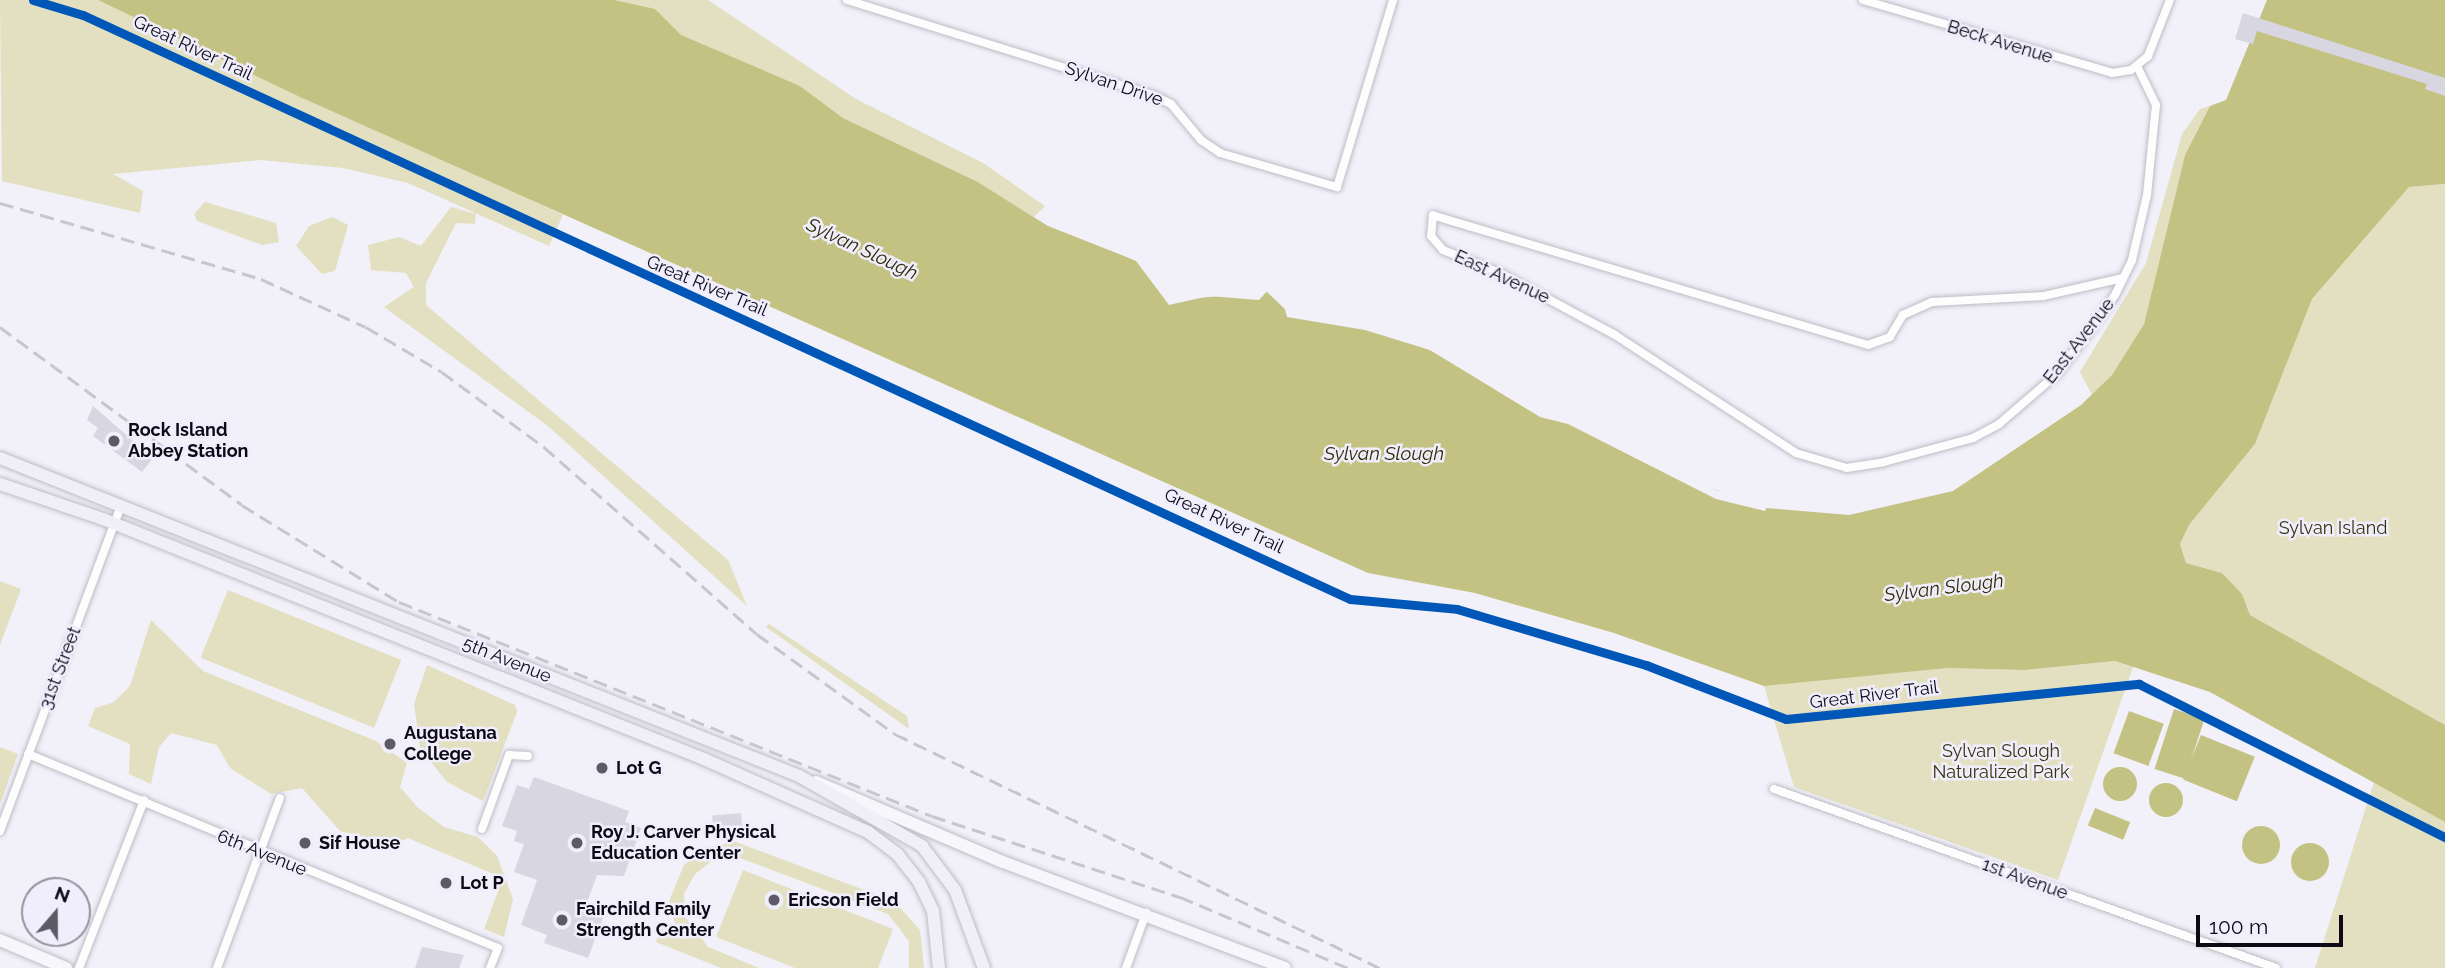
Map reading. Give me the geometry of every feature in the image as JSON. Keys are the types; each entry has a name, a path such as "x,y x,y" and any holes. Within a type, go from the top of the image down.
{"main road":[{"name":"5th Avenue","path":"0,458 799,776 922,846 955,890 968,922"},
{"name":"5th Avenue","path":"0,484 114,523 800,799 883,842 908,867 926,897 938,932 939,968"},
{"path":"968,922 975,968"},
{"path":"968,922 984,968"}],"street":[{"name":"Sylvan Drive","path":"847,0 1155,96 1171,104 1201,140 1220,152 1337,187 1393,0"},
{"name":"Beck Avenue","path":"1863,0 2097,72 2137,66"},
{"path":"2137,66 2158,41 2170,0"},
{"name":"East Avenue","path":"2123,278 2043,296 1932,302 1903,316 1890,337 1868,345 1433,215 1431,236 1443,250 1500,273 1615,335 1776,442 1811,459 1847,468 1952,445 1999,424 2057,374 2123,278 2137,244 2156,123 2153,94 2137,66"},
{"name":"31st Street","path":"0,831 121,506"},
{"name":"6th Avenue","path":"28,754 144,800 260,853 498,947 491,968"},
{"path":"482,829 509,755 528,755"},
{"path":"799,776 1003,862 1146,913 1285,968"},
{"name":"1st Avenue","path":"1774,789 2276,968"},
{"path":"217,968 280,799"},
{"path":"79,968 144,800"},
{"path":"1126,968 1146,913"},
{"path":"0,940 66,968"}],"green space":[{"path":"0,0 98,0 563,215 549,246 408,183 343,168 260,160 113,174 143,191 140,213 2,181"},
{"path":"537,0 708,0 856,99 983,163 1045,206 1034,217 978,182 843,118 800,86"},
{"path":"2210,106 2185,155 2144,324 2112,375 2092,395 2080,372 2146,263 2182,134 2200,109"},
{"name":"Sylvan Island","path":"2445,184 2445,725 2250,615 2242,594 2222,573 2186,563 2180,544 2189,525 2255,444 2312,299 2409,187"},
{"path":"205,202 276,223 279,242 262,245 197,221 194,214"},
{"path":"451,207 476,214 475,224 456,223 426,283 426,305 728,560 747,606 548,426 384,307 414,287 406,273 371,270 368,245 399,237 421,246"},
{"path":"332,217 348,225 335,271 322,274 296,246 309,226"},
{"path":"0,581 21,589 0,645"},
{"path":"228,590 401,660 374,728 201,658"},
{"path":"151,620 203,671 376,741 407,763 400,787 417,807 444,827 478,837 497,856 513,899 504,937 484,929 503,878 408,838 395,844 340,831 302,788 271,794 230,768 217,745 171,733 159,747 151,784 129,774 130,744 88,726 95,708 114,702 130,686"},
{"path":"769,624 907,716 909,729 766,627"},
{"name":"Sylvan Slough Naturalized Park","path":"2115,661 2133,667 2058,880 1794,787 1764,686 1948,668 2025,670"},
{"path":"427,665 515,705 517,712 483,801 447,782 420,748 414,704"},
{"path":"0,747 18,754 0,804"},
{"path":"2374,782 2445,822 2445,968 2315,968"},
{"path":"736,842 894,901 920,930 924,968 909,968 909,941 888,914 735,856 713,860 695,874 684,894 685,917 708,947 759,968 721,968 656,942 661,929 678,935 669,901 684,865 707,847"},
{"name":"Ericson Field","path":"743,870 893,929 878,968 795,968 716,937"}],"water":[{"name":"Sylvan Slough","path":"98,0 614,0 655,9 681,35 800,86 843,118 978,182 1048,226 1147,265 1174,300 1267,292 1290,314 1370,329 1430,350 1542,413 1587,428 1695,482 1766,508 1849,515 1953,491 2081,405 2112,375 2144,324 2185,155 2210,106 2226,100 2267,0 2445,0 2445,184 2409,187 2312,299 2255,444 2189,525 2180,544 2186,563 2222,573 2242,594 2250,615 2445,725 2445,822 2210,692 2115,661 2025,670 1948,668 1764,686 1614,633 1475,593 1368,573 300,97"},
{"path":"2174,709 2204,719 2185,779 2155,769"},
{"path":"2129,711 2164,724 2148,766 2114,753"},
{"path":"2201,735 2255,757 2237,801 2183,780"},
{"path":"2120,767 2132,772 2137,784 2132,796 2120,801 2108,796 2103,784 2108,772"},
{"path":"2166,783 2178,788 2183,800 2178,812 2166,817 2154,812 2149,800 2154,788"},
{"path":"2095,808 2130,822 2123,840 2088,826"},
{"path":"2261,826 2274,832 2280,845 2274,858 2261,864 2248,858 2242,845 2248,832"},
{"path":"2310,843 2323,849 2329,862 2323,875 2310,881 2297,875 2291,862 2297,849"}],"pier":[{"path":"1056,225 1149,262 1175,296 1269,289 1259,300 1209,296 1169,305 1136,261"},
{"path":"1282,298 1292,311 1371,325 1431,346 1544,410 1589,425 1716,490 1768,504 1765,511 1716,499 1568,424 1540,417 1430,350 1365,330 1287,317"}],"building":[{"path":"2243,13 2445,78 2445,96 2425,89 2427,84 2257,31 2253,44 2235,39"},
{"name":"Rock Island Abbey Station","path":"93,406 153,458 142,472 93,436 98,428 87,420"},
{"name":"Roy J. Carver Physical Education Center","path":"534,777 629,811 625,822 641,828 624,876 597,875 585,908 604,915 588,958 544,943 547,935 521,925 537,880 514,872 524,844 514,841 517,831 502,826 517,785 529,789"},
{"path":"741,813 743,834 714,836 712,816"},
{"path":"422,947 464,955 459,968 415,968"}],"railway":[{"path":"0,203 261,279 366,327 442,372 544,447 757,634 895,734 1380,968"},
{"path":"0,327 242,505 399,602 932,816 1180,897 1348,968"}],"cycle path":[{"name":"Great River Trail","path":"33,0 83,15 1350,599 1457,609 1646,665 1786,719 2139,684 2445,837"}],"place":[{"name":"Rock Island Abbey Station","path":"114,441"},
{"name":"Augustana College","path":"390,744"},
{"name":"Lot G","path":"602,768"},
{"name":"Sif House","path":"305,843"},
{"name":"Roy J. Carver Physical Education Center","path":"577,843"},
{"name":"Lot P","path":"446,883"},
{"name":"Ericson Field","path":"774,900"},
{"name":"Fairchild Family Strength Center","path":"562,920"}]}
